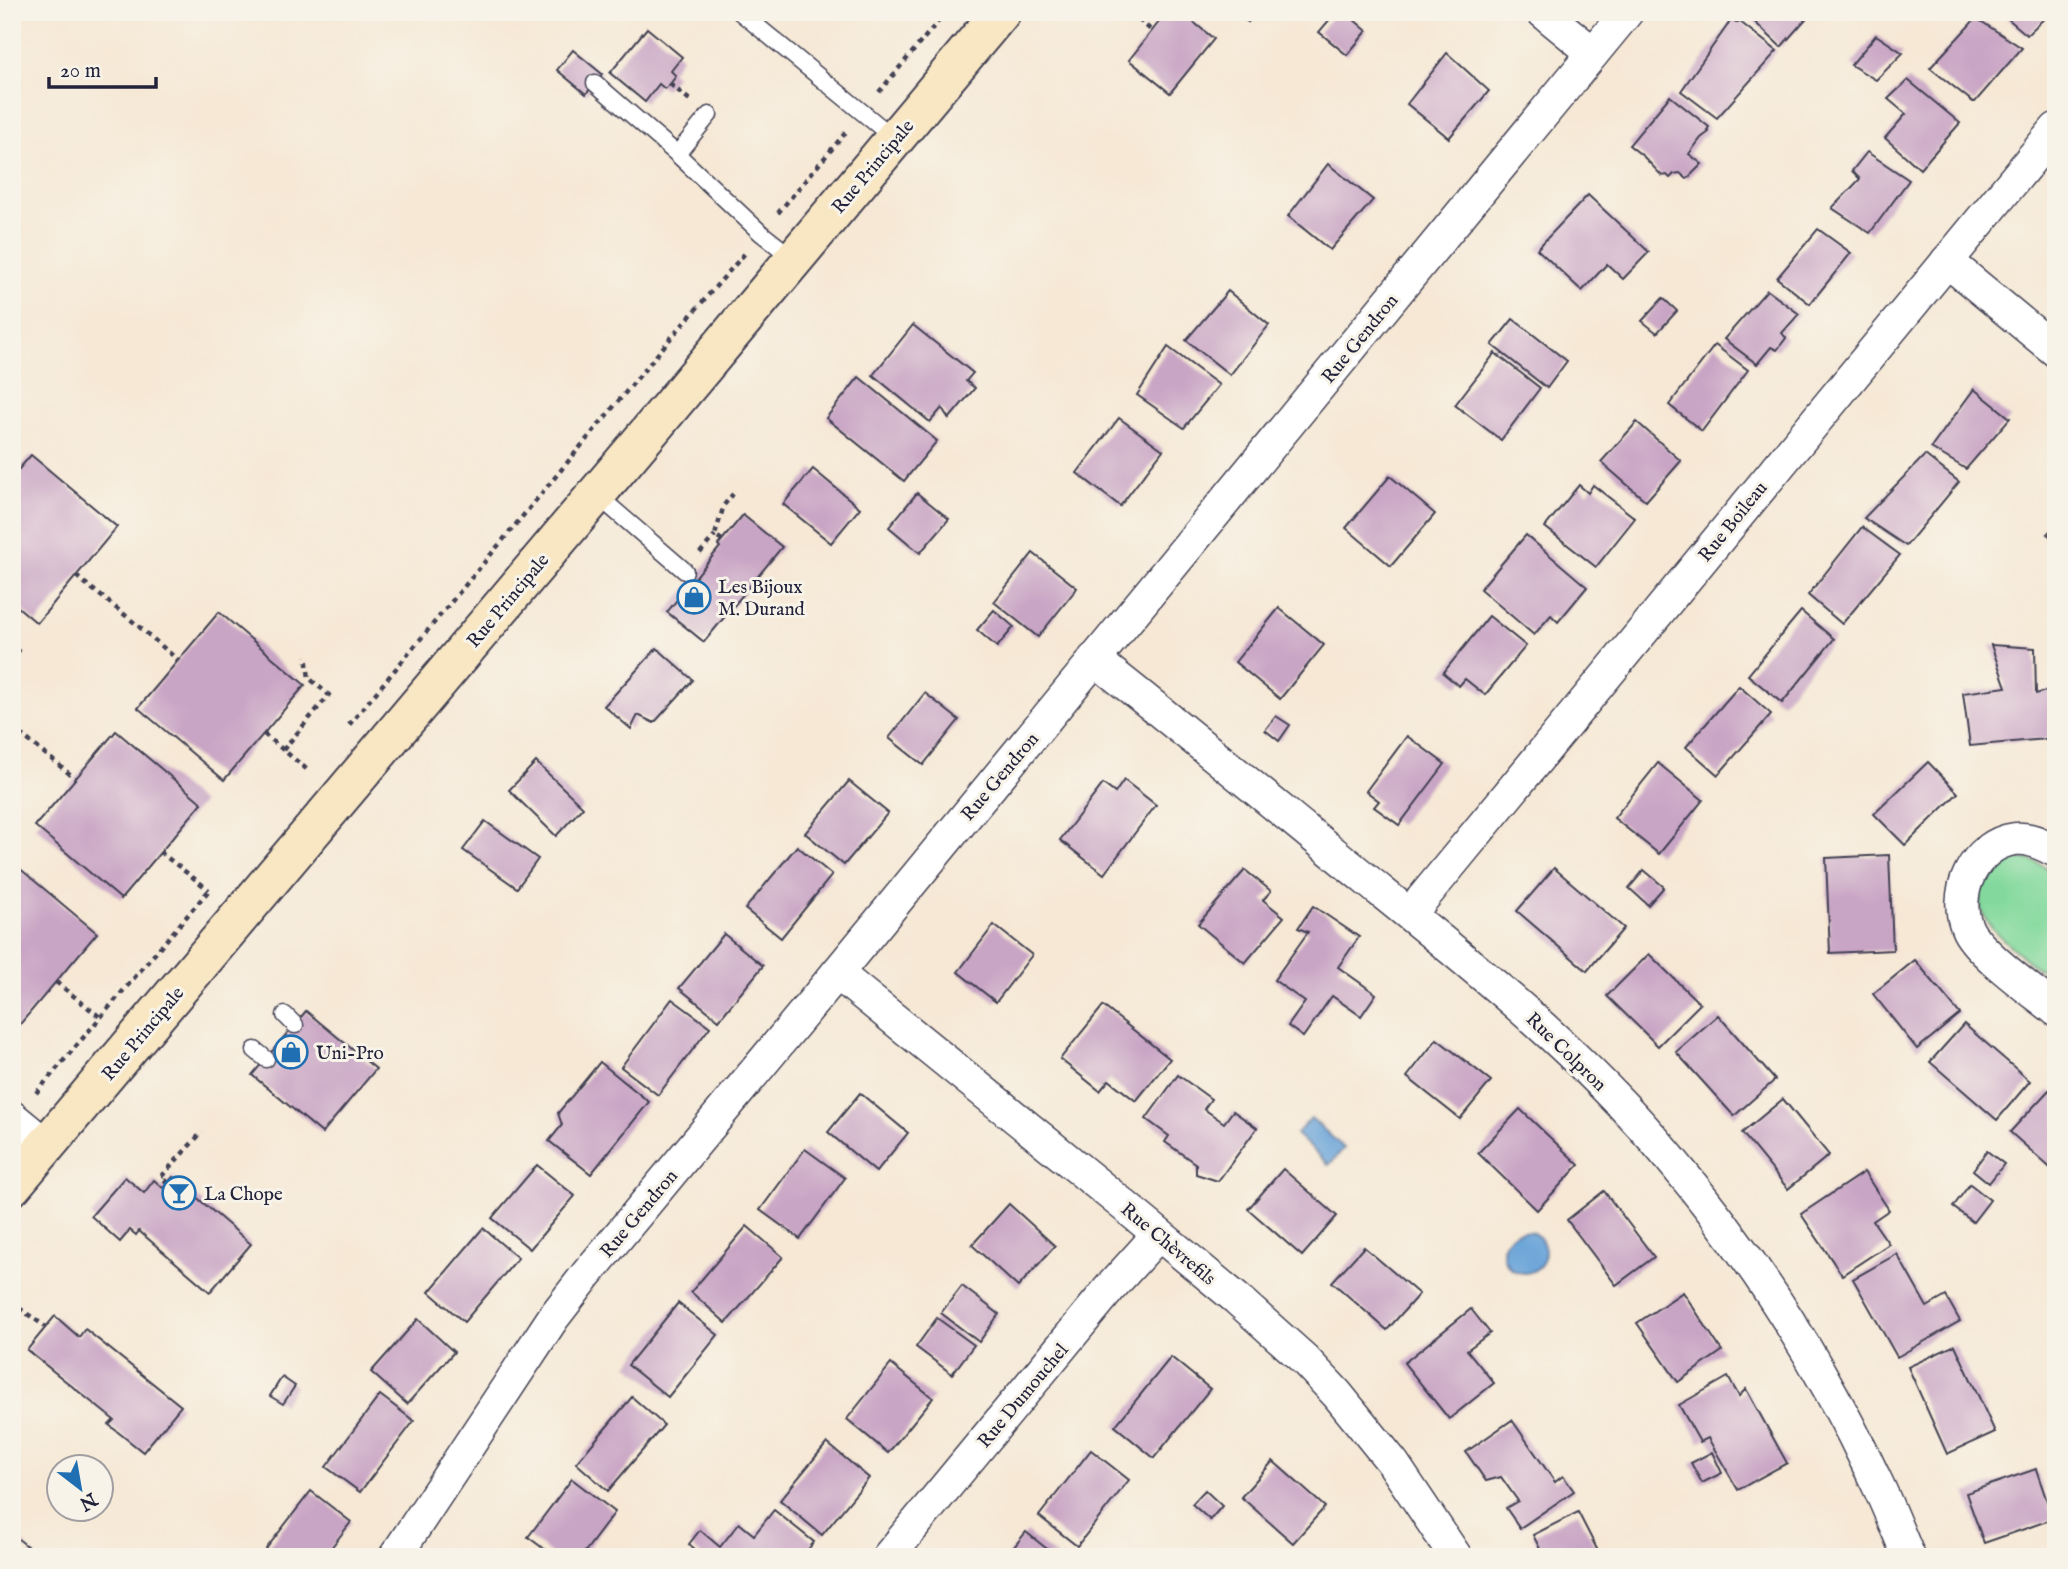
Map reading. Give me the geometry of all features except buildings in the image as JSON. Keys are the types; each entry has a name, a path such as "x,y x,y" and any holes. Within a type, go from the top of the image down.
{"street":[{"name":"Rue Principale","path":"12,1186 1001,12"},
{"path":"1543,12 1593,53"},
{"name":"Rue Gendron","path":"395,1557 553,1318 587,1273 1627,12"},
{"name":"Rue Boileau","path":"1410,914 2056,129"},
{"path":"1947,261 2056,351"},
{"name":"Rue Colpron","path":"1094,659 1410,914 1525,1011 1582,1065 1659,1146 1770,1291 1807,1351 1874,1477 1909,1557"},
{"path":"2056,851 2030,839 2000,843 1975,863 1963,892 1964,920 1970,934 2013,976 2056,1010"},
{"name":"Rue Chèvrefils","path":"837,973 1246,1307 1304,1359 1337,1394 1393,1463 1442,1552"},
{"path":"12,1117 46,1145"},
{"name":"Rue Dumouchel","path":"888,1557 1110,1288 1158,1235"}],"lane":[{"path":"740,12 895,139"},
{"path":"595,83 677,154 761,233 794,259"},
{"path":"677,154 709,116"},
{"path":"597,494 685,571"}],"path":[{"path":"875,97 946,12"},
{"path":"1142,12 1137,18 1152,31"},
{"path":"773,220 848,130"},
{"path":"345,730 750,246"},
{"path":"722,540 715,535 724,505 733,494"},
{"path":"76,576 178,660"},
{"path":"283,750 329,695 309,678 306,656"},
{"path":"12,727 76,779"},
{"path":"264,734 310,772 302,781"},
{"path":"160,852 209,890"},
{"path":"54,1072 218,879"},
{"path":"55,982 100,1017"},
{"path":"168,1183 161,1177 202,1132"},
{"path":"19,1308 46,1327"}],"green space":[{"path":"2018,858 2038,863 2056,874 2056,975 2033,966 1991,927 1981,909 1982,889 1991,874 2001,865"}],"water":[{"path":"1311,1118 1344,1148 1329,1165 1296,1134"},
{"path":"1524,1231 1539,1237 1545,1252 1539,1267 1524,1273 1509,1267 1503,1252 1509,1237"}],"place":[{"name":"Les Bijoux M. Durand","path":"694,597"},
{"name":"Uni-Pro","path":"291,1052"},
{"name":"La Chope","path":"179,1193"}]}
